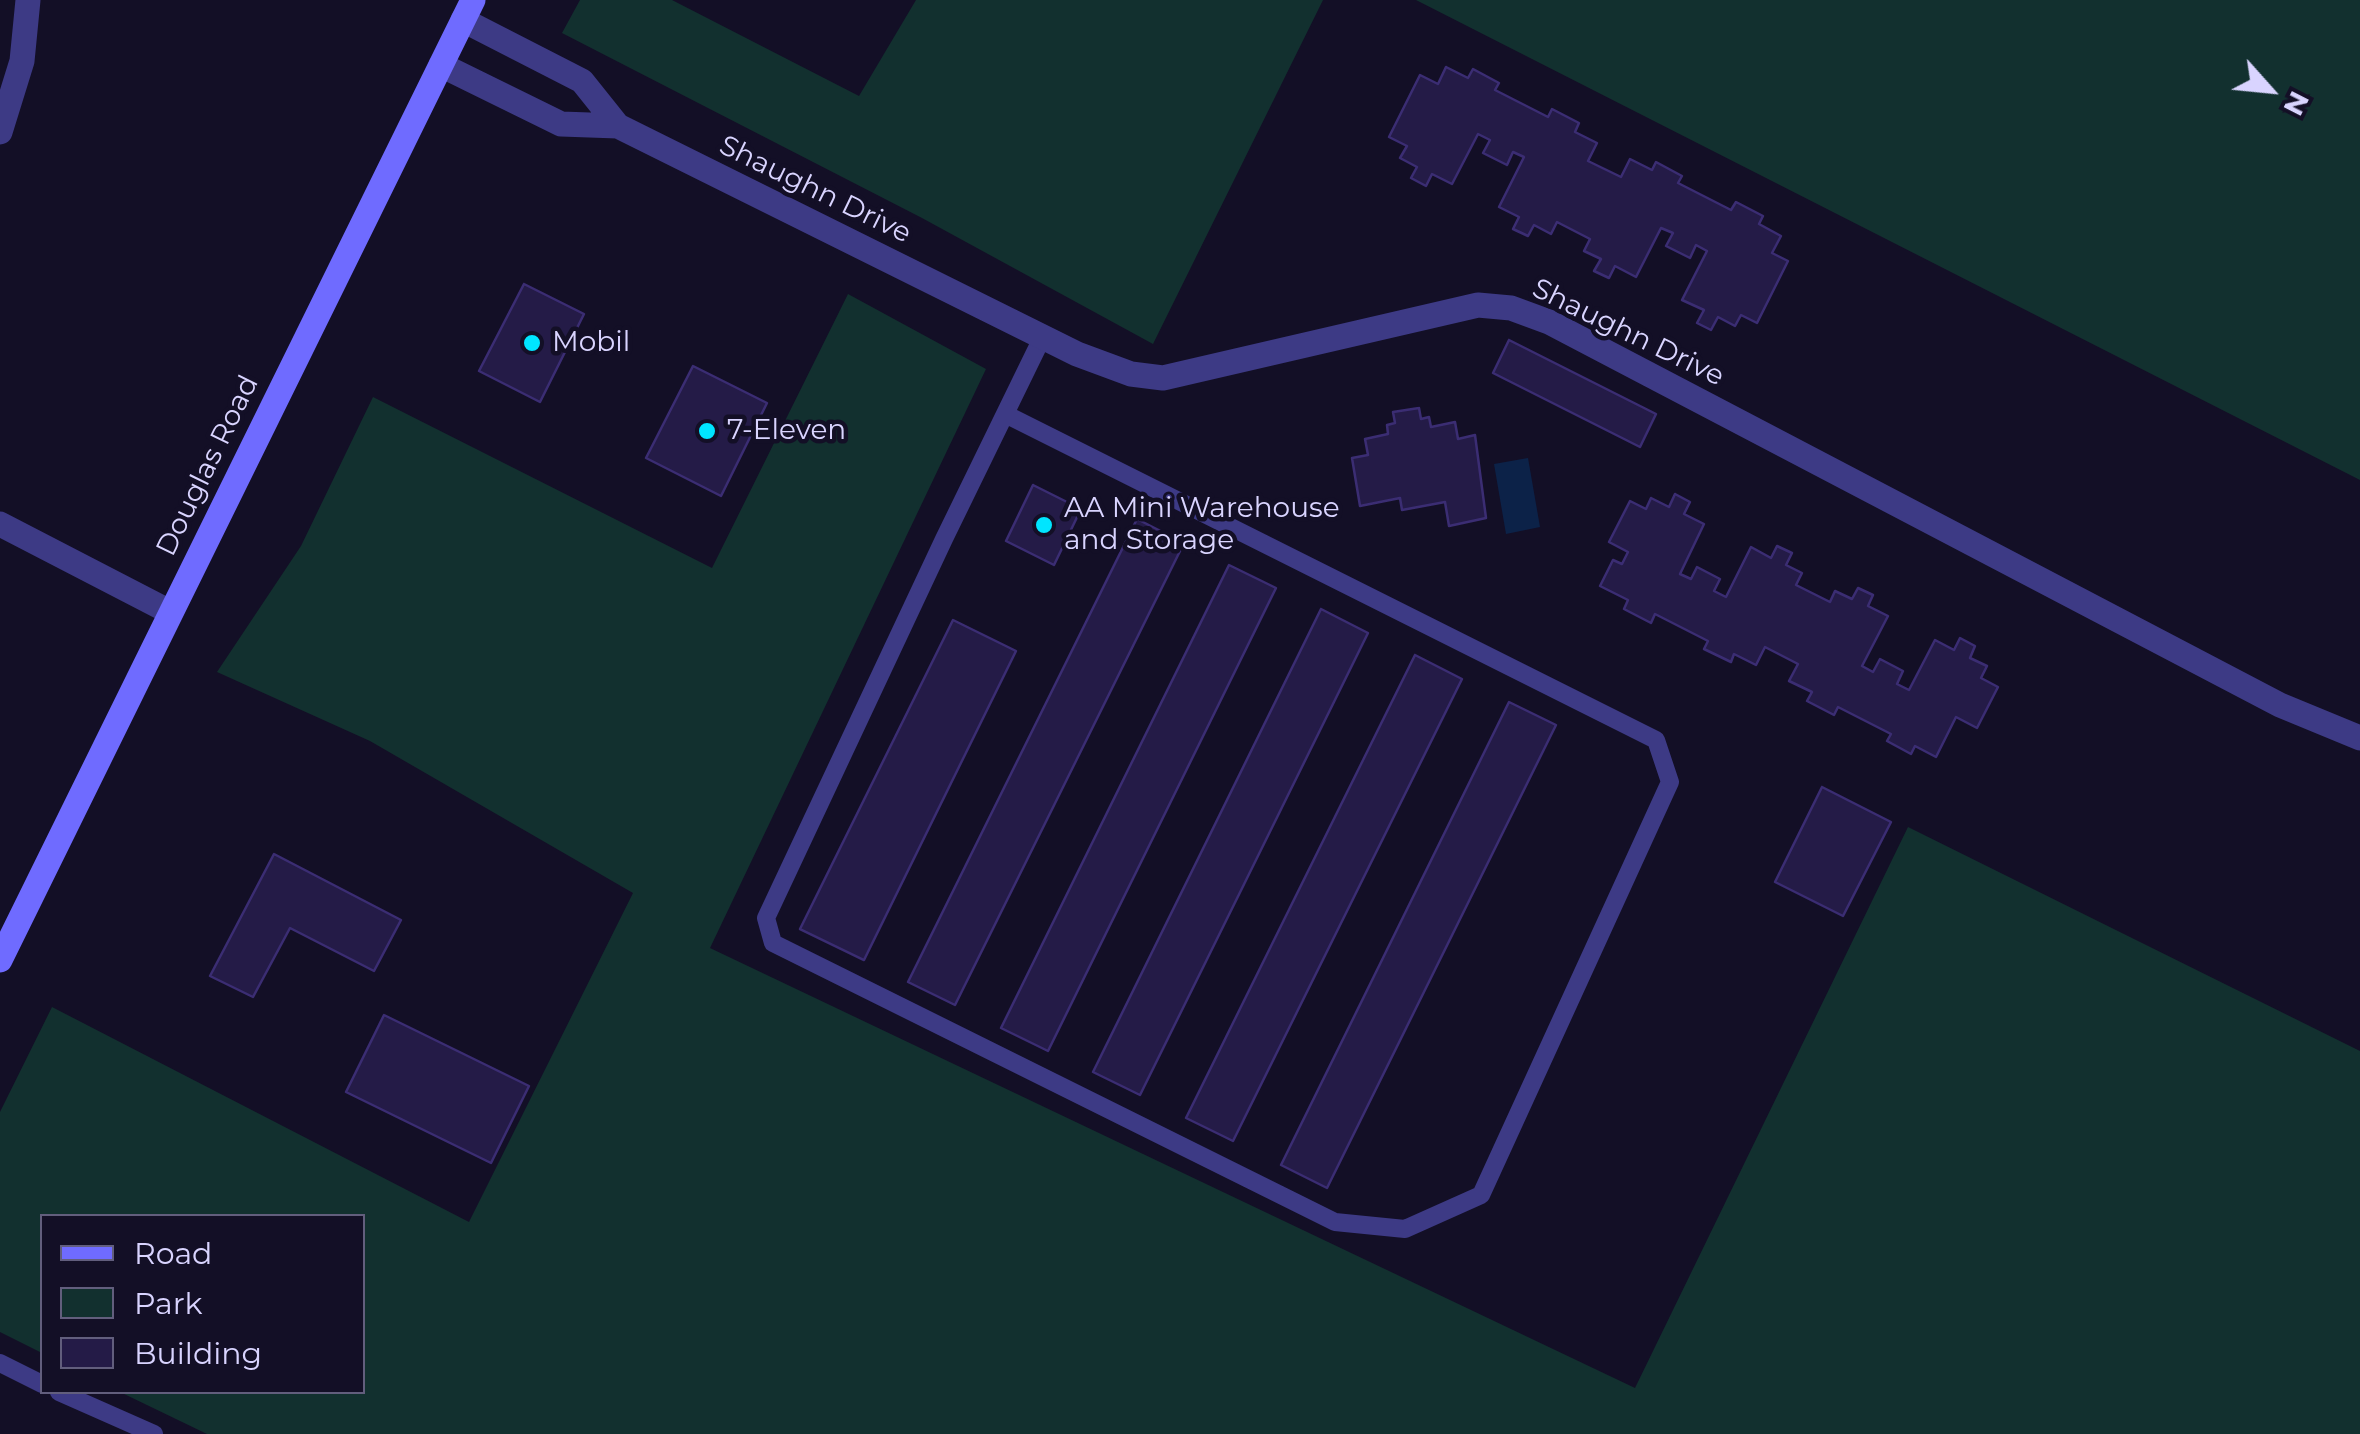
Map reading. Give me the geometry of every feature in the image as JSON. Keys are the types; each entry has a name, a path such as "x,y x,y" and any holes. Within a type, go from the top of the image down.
{"street":[{"path":"0,132 22,61 28,0"},
{"name":"Douglas Road","path":"0,960 468,10"},
{"name":"Shaughn Drive","path":"468,10 582,82 618,126"},
{"name":"Shaughn Drive","path":"441,65 561,124 618,126 1043,336 1131,374 1162,378 1478,305 1511,308 1550,322 2280,705 2360,738"},
{"path":"0,524 170,612"}],"lane":[{"path":"1005,414 1656,740 1670,782 1480,1195 1405,1229 1334,1222 773,943 766,918 1005,414 1043,336"},
{"path":"0,1364 40,1383"},
{"path":"64,1394 154,1434"}],"green space":[{"path":"580,0 672,0 859,96 916,0 1323,0 1153,344 922,218 562,33"},
{"path":"1416,0 2360,0 2360,480"},
{"path":"848,294 986,369 710,948 1635,1388 1908,827 2360,1051 2360,1434 207,1434 124,1394 365,1394 365,1214 40,1214 40,1352 0,1332 0,1112 52,1007 469,1222 633,893 370,741 217,672 301,546 373,397 712,568"}],"water":[{"path":"1528,458 1540,527 1506,534 1494,464"}],"building":[{"path":"1446,67 1468,78 1473,69 1499,83 1495,90 1548,117 1552,109 1579,123 1575,132 1597,143 1588,161 1621,177 1630,159 1652,170 1656,162 1682,176 1678,183 1731,210 1736,202 1763,216 1759,224 1781,236 1772,253 1788,261 1757,323 1741,315 1735,326 1718,317 1711,330 1697,323 1704,310 1682,300 1707,251 1696,245 1690,258 1666,246 1673,233 1661,228 1636,277 1615,266 1609,278 1594,271 1601,259 1584,251 1590,239 1557,222 1551,234 1534,225 1528,236 1513,229 1519,217 1499,207 1524,157 1513,152 1507,165 1483,153 1490,140 1478,134 1452,184 1432,174 1426,186 1411,178 1417,167 1400,158 1407,146 1389,137 1420,75 1438,84"},
{"name":"Mobil","path":"524,284 584,314 540,402 479,371"},
{"path":"1509,340 1656,414 1640,447 1493,373"},
{"name":"7-Eleven","path":"693,366 767,403 721,496 646,458"},
{"path":"1419,408 1421,419 1429,417 1431,427 1455,422 1458,439 1475,435 1486,518 1449,526 1445,502 1402,510 1400,498 1360,506 1352,458 1368,455 1365,439 1388,434 1387,425 1395,423 1393,412"},
{"name":"AA Mini Warehouse and Storage","path":"1033,485 1081,509 1054,565 1006,541"},
{"path":"1675,494 1690,502 1684,514 1704,524 1680,574 1691,579 1697,567 1720,579 1714,591 1726,597 1751,547 1771,558 1777,546 1792,553 1786,565 1802,573 1796,585 1830,602 1835,591 1852,599 1858,588 1873,595 1868,606 1888,616 1862,666 1873,672 1880,659 1903,671 1897,684 1909,690 1935,640 1954,650 1960,638 1975,646 1970,658 1987,666 1981,678 1998,687 1977,728 1956,717 1936,757 1915,746 1911,754 1887,741 1891,734 1838,707 1834,715 1807,701 1812,692 1789,681 1798,664 1765,647 1756,665 1734,654 1731,662 1704,649 1708,641 1655,614 1651,623 1624,609 1628,600 1600,586 1613,560 1622,564 1628,552 1609,542 1630,501 1646,509 1651,498 1669,507"},
{"path":"1137,519 1184,543 955,1005 908,982"},
{"path":"1229,565 1276,588 1048,1051 1001,1028"},
{"path":"1321,609 1368,633 1140,1095 1093,1072"},
{"path":"953,620 1016,651 864,960 800,929"},
{"path":"1415,655 1462,679 1233,1141 1186,1118"},
{"path":"1509,702 1556,725 1327,1188 1281,1165"},
{"path":"1822,787 1891,822 1843,916 1775,882"},
{"path":"274,854 401,920 374,971 290,928 253,997 210,976"},
{"path":"384,1015 529,1086 491,1163 346,1092"}],"place":[{"name":"Mobil","path":"532,343"},
{"name":"7-Eleven","path":"707,431"},
{"name":"AA Mini Warehouse and Storage","path":"1044,525"}]}
